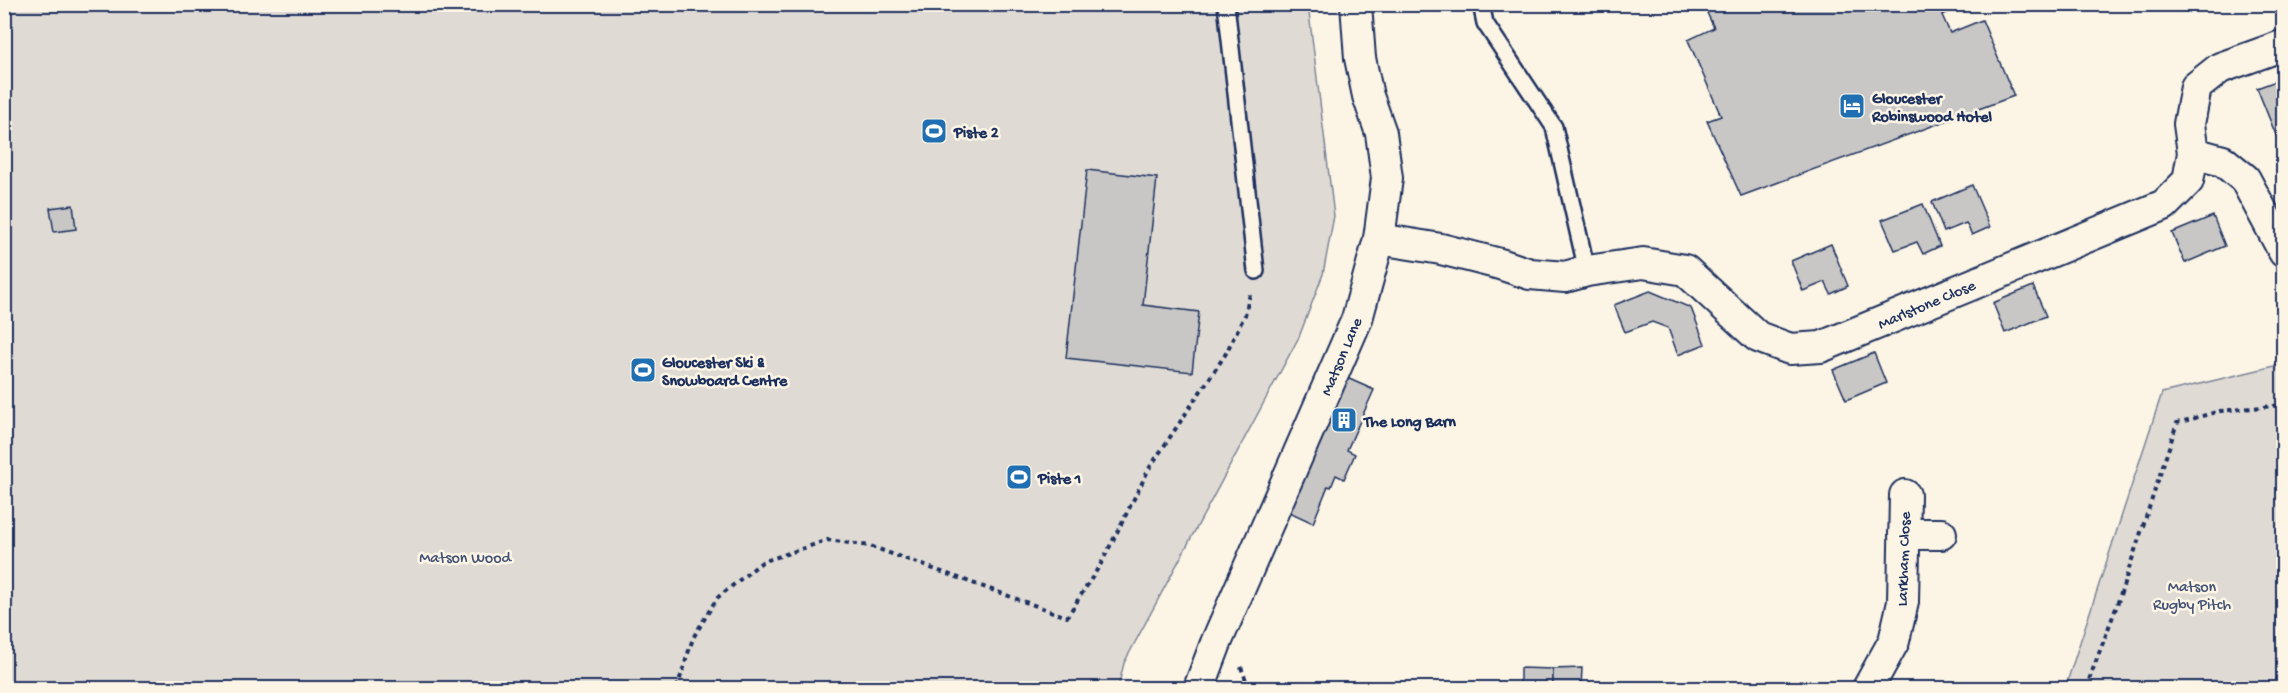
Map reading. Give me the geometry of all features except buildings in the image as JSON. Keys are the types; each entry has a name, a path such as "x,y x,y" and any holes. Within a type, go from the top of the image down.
{"street":[{"name":"Matson Lane","path":"1199,688 1356,319 1379,239 1387,178 1381,133 1368,96 1360,58 1356,4"},
{"name":"Marlstone Close","path":"1379,239 1441,249 1530,274 1565,277 1587,271 1643,263 1685,270 1758,337 1790,349 1821,347 2164,205 2188,182 2193,153 2189,124 2196,87 2220,68 2283,45"},
{"path":"2193,153 2223,161 2245,179 2283,252"},
{"name":"Larkham Close","path":"1868,688 1894,641 1903,602 1905,495"},
{"path":"1904,534 1941,534"}],"lane":[{"path":"1226,4 1256,271"},
{"path":"1481,4 1485,23 1554,128 1587,271"}],"path":[{"path":"677,688 693,638 717,598 762,562 828,540 870,546 1066,617 1102,562 1150,467 1225,355 1245,315 1256,271"},
{"path":"2086,688 2116,608 2177,423 2220,411 2283,405"}],"green space":[{"name":"Gloucester Ski & Snowboard Centre","path":"4,5 1308,5 1334,216 1323,274 1299,337 1124,663 1118,688 5,688"},
{"name":"Matson Rugby Pitch","path":"2283,364 2283,688 2065,688 2162,393"}],"place":[{"name":"Gloucester Robinswood Hotel","path":"1852,106"},
{"name":"Piste 2","path":"934,131"},
{"name":"Gloucester Ski & Snowboard Centre","path":"643,370"},
{"name":"The Long Barn","path":"1344,420"},
{"name":"Piste 1","path":"1019,477"}],"park label":[{"name":"Matson Wood","path":"465,556"}]}
